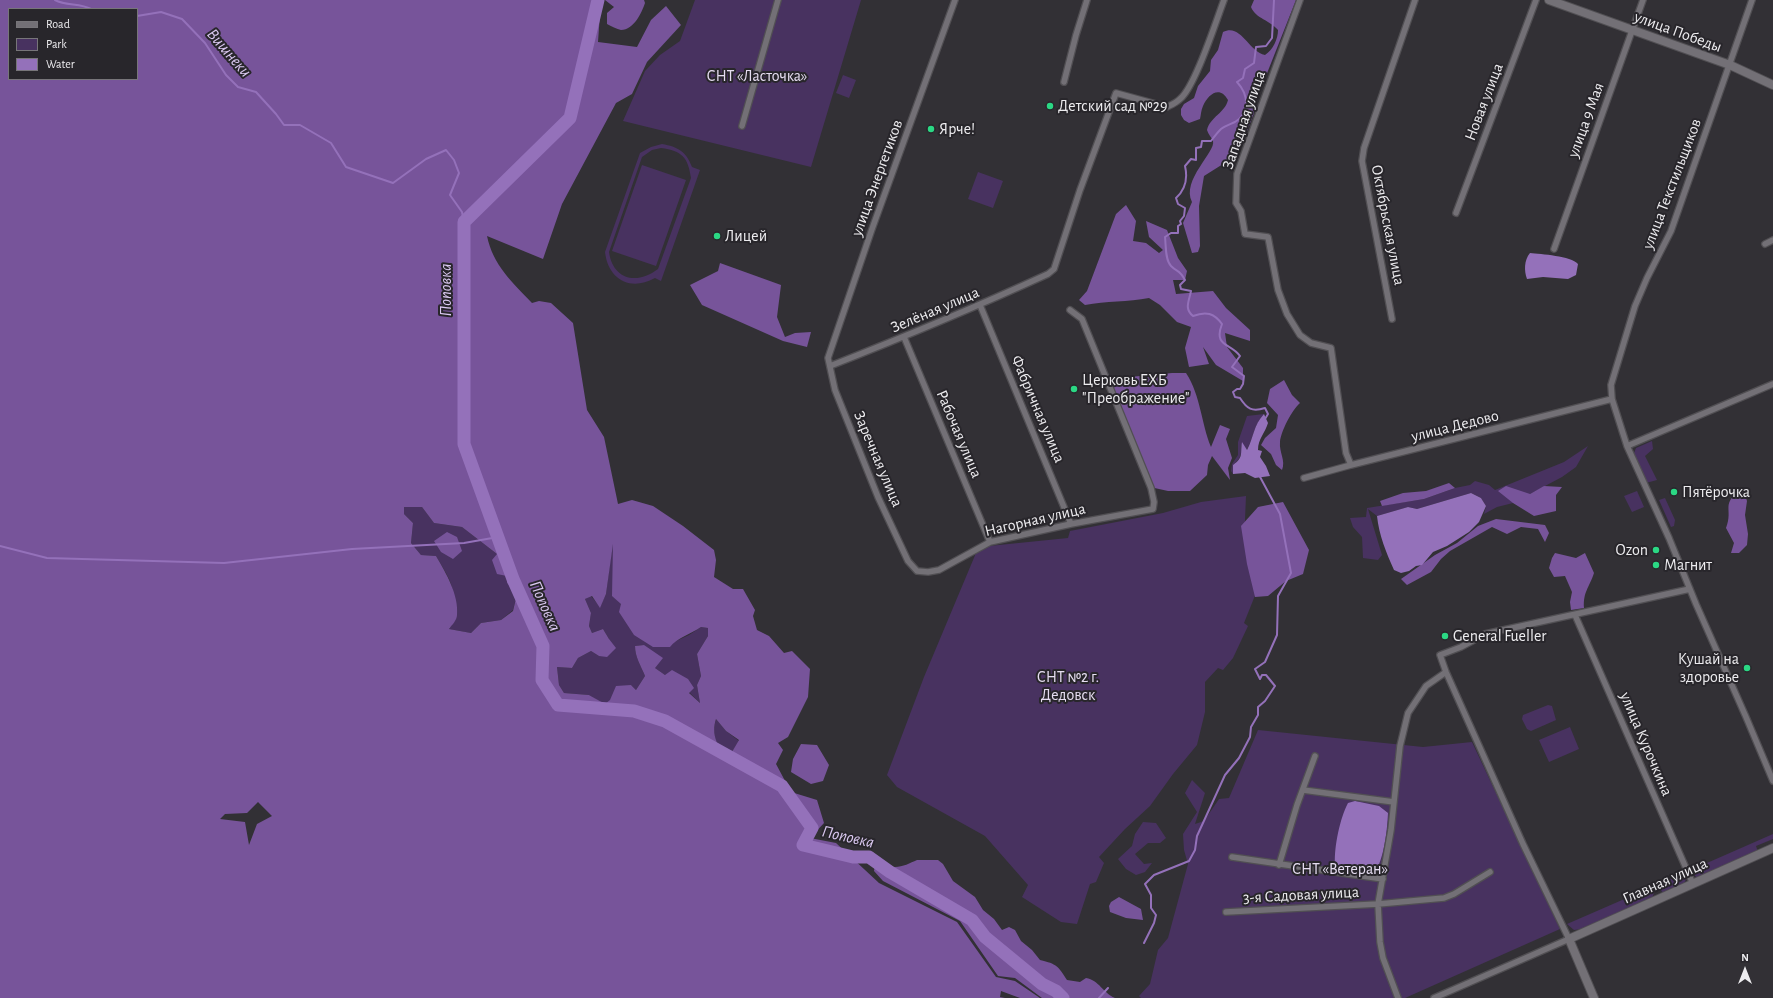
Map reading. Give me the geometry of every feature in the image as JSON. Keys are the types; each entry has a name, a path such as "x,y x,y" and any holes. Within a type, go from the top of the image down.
{"street":[{"path":"742,126 778,0"},
{"name":"улица Энергетиков","path":"830,366 828,358 830,350 955,0"},
{"path":"1064,82 1087,0"},
{"name":"Зелёная улица","path":"830,366 980,305 1048,274 1054,269 1080,190 1116,93 1167,107 1181,99 1190,86 1224,0"},
{"name":"Западная улица","path":"1300,0 1238,174 1236,203 1241,211 1245,234 1268,237 1278,290 1287,314 1300,335 1311,343 1331,348 1346,454 1351,465"},
{"name":"Октябрьская улица","path":"1392,319 1362,161 1364,148 1415,0"},
{"name":"Новая улица","path":"1456,213 1536,0"},
{"name":"улица Победы","path":"1549,0 1730,65 1773,85"},
{"name":"улица 9 Мая","path":"1554,249 1643,0"},
{"name":"улица Текстильщиков","path":"1752,0 1671,231 1647,278 1635,306 1611,385 1612,399 1627,446 1670,538 1690,589 1773,782"},
{"path":"1764,244 1773,240"},
{"name":"Фабричная улица","path":"980,305 1071,524"},
{"name":"Нагорная улица","path":"908,561 917,571 928,572 939,570 990,542 1071,524 1153,509 1154,502 1151,488 1082,319 1070,310"},
{"name":"Рабочая улица","path":"904,337 990,542"},
{"name":"Заречная улица","path":"830,366 835,390 875,490 908,561"},
{"path":"1627,446 1773,384"},
{"name":"улица Дедово","path":"1304,478 1612,399"},
{"path":"1594,998 1569,939 1523,844 1446,672 1440,655 1461,647 1485,634 1690,589"},
{"name":"улица Курочкина","path":"1575,615 1693,884"},
{"path":"1398,998 1382,953 1378,923 1378,904 1394,802 1400,746 1408,713 1426,686 1446,672"},
{"path":"1279,865 1315,756"},
{"path":"1303,790 1394,802"},
{"name":"Главная улица","path":"1569,939 1773,848"},
{"path":"1232,857 1383,879"},
{"name":"3-я Садовая улица","path":"1226,912 1378,904 1444,898 1454,894 1490,872"},
{"path":"1434,998 1569,939"}],"green space":[{"name":"СНТ «Ласточка»","path":"695,0 861,0 811,167 623,121 645,71 660,55 680,41"},
{"path":"843,75 856,80 849,98 836,93"},
{"path":"662,144 677,148 684,153 692,167 700,170 661,281 655,278 637,284 629,283 616,276 607,261 605,252 640,153 651,147","holes":["661,148 668,149 683,156 688,165 691,178 658,269 642,277 627,277 615,269 609,252 642,157 652,150"]},
{"path":"642,165 686,180 656,266 612,251"},
{"path":"978,172 1003,181 993,208 968,199"},
{"path":"1264,414 1258,423 1246,451 1241,445 1240,456 1233,465 1233,474 1231,471 1232,464 1238,455 1238,442 1247,416"},
{"path":"1652,441 1653,449 1645,456 1657,480 1646,483 1634,453 1636,448"},
{"path":"1588,446 1576,467 1562,477 1513,503 1497,507 1484,514 1486,506 1481,498 1471,493 1417,509 1408,507 1377,516 1368,509 1382,555 1378,560 1363,558 1362,537 1353,527 1350,518 1366,517 1367,508 1424,499 1455,488 1470,485 1475,481 1489,485 1495,490 1564,462"},
{"path":"1637,491 1644,507 1632,512 1624,496"},
{"name":"СНТ №2 г. Дедовск","path":"1246,496 1244,543 1258,588 1244,623 1248,626 1233,658 1223,670 1218,668 1205,682 1205,712 1197,745 1173,774 1150,806 1125,829 1099,857 1104,863 1096,882 1090,884 1077,924 1061,922 1022,897 1028,885 985,836 897,787 887,775 924,677 976,553 989,546 1068,538 1070,531 1163,513 1201,502"},
{"path":"1665,498 1675,520 1674,526 1671,527 1659,500"},
{"path":"404,507 422,507 434,523 462,527 497,554 508,576 507,583 517,594 513,610 501,620 481,623 471,633 449,629 454,619 454,602 450,582 436,556 421,555 411,543 413,523 404,514"},
{"path":"613,539 674,642 701,627 708,628 708,636 697,654 701,676 697,685 700,703 689,692 655,668 644,645 635,646 637,658 645,676 636,690 631,685 605,705 589,695 564,693 559,685 557,667 572,668 578,658 591,651 599,656 609,639 603,629 592,633 589,626 591,613 585,599 591,596 600,607 606,594"},
{"path":"1548,705 1552,706 1556,720 1531,731 1527,729 1522,719 1523,715"},
{"path":"716,719 726,731 739,741 729,757 718,745 714,735"},
{"path":"1570,727 1579,749 1549,762 1539,740"},
{"name":"СНТ «Ветеран»","path":"1258,730 1423,747 1472,742 1560,929 1405,998 1141,998 1139,996 1150,984 1158,950 1168,938 1188,864 1184,850 1183,834 1197,812 1185,793 1192,780 1205,793 1195,824 1204,821 1219,799 1229,798"},
{"path":"1143,822 1156,823 1166,838 1160,843 1148,843 1135,854 1144,864 1152,863 1145,872 1136,875 1126,869 1118,859 1132,846 1135,834"},
{"path":"1773,834 1773,839 1756,846 1758,852 1700,877 1696,877 1691,870"},
{"path":"1684,873 1686,879 1684,884 1663,893 1657,885"},
{"path":"1652,887 1654,893 1652,898 1582,929 1574,930 1567,924"}],"shaded area":[{"path":"0,0 601,0 598,42 637,47 651,20 666,6 681,25 647,62 632,94 616,103 562,204 543,259 487,236 490,246 494,256 504,272 532,303 539,301 551,303 573,323 587,410 604,437 618,504 632,500 653,506 683,526 714,550 716,560 714,577 733,589 743,589 755,610 753,616 757,630 769,636 784,653 792,651 810,669 808,697 788,737 778,743 783,750 776,764 791,792 817,800 824,823 810,838 836,843 879,883 957,922 996,977 1015,981 1040,998 1020,998 1001,991 1000,997 1005,998 0,998","holes":["404,507 422,507 434,523 462,527 497,554 492,560 497,574 507,576 507,583 517,594 513,611 501,620 481,623 471,633 449,629 457,617 454,592 436,556 421,555 411,543 413,523 404,514","613,544 612,596 621,604 619,612 634,635 653,647 670,647 680,639 701,627 708,628 708,636 697,654 701,676 697,685 700,703 689,693 694,688 688,679 672,670 665,675 655,668 663,658 644,645 635,646 637,658 645,676 636,690 631,685 616,686 610,700 605,704 589,695 564,693 559,685 557,667 572,668 578,658 591,651 599,656 607,657 616,648 603,629 592,633 589,626 591,613 585,599 592,596 600,608 606,594","716,719 726,731 739,740 729,757 718,745 714,730","258,802 272,816 257,824 249,845 245,822 220,819 225,814 247,813"]},
{"path":"605,0 644,0 645,3 634,24 621,30 607,24 607,13 614,7"},
{"path":"1254,0 1296,0 1258,96 1254,100 1254,113 1235,162 1230,165 1223,164 1204,176 1199,206 1200,246 1198,252 1192,253 1183,223 1192,202 1190,194 1191,185 1213,146 1213,141 1207,130 1214,118 1224,108 1228,100 1225,95 1221,93 1214,93 1205,102 1200,119 1189,123 1184,120 1181,115 1181,109 1184,104 1194,98 1198,86 1210,71 1211,60 1218,50 1223,32 1229,30 1235,31 1259,52 1265,55 1273,47 1278,30 1253,11 1251,7"},
{"path":"1126,205 1136,221 1133,241 1146,243 1159,253 1163,250 1149,237 1146,221 1167,230 1178,258 1187,271 1185,280 1173,280 1176,294 1213,291 1226,308 1250,330 1250,341 1225,333 1227,347 1243,368 1243,381 1216,365 1203,347 1209,364 1189,367 1185,348 1191,327 1177,322 1160,305 1149,298 1085,305 1079,300 1087,291 1116,214"},
{"path":"720,263 781,285 777,317 785,337 795,333 811,332 807,347 783,341 702,305 690,285 718,271"},
{"path":"1186,373 1191,382 1198,400 1211,447 1220,425 1230,429 1226,439 1232,458 1228,468 1230,480 1212,456 1208,465 1207,475 1190,491 1168,491 1150,487 1108,379"},
{"path":"1284,380 1292,395 1300,403 1290,416 1281,437 1280,446 1283,463 1282,470 1276,465 1271,454 1261,445 1265,438 1276,428 1278,415 1267,403 1270,389"},
{"path":"1449,483 1455,488 1424,499 1382,506 1380,501 1403,493 1426,491"},
{"path":"1506,486 1530,494 1544,486 1562,487 1556,495 1556,511 1534,516 1513,503 1498,491"},
{"path":"1743,489 1747,501 1745,515 1748,534 1747,545 1739,553 1731,553 1734,543 1726,528 1729,516 1728,507 1731,499"},
{"path":"1283,502 1309,550 1303,574 1286,581 1268,596 1255,597 1247,564 1241,526 1258,507"},
{"path":"1496,519 1545,525 1549,533 1545,542 1538,529 1521,527 1507,534 1492,527 1450,551 1441,559 1431,572 1407,585 1401,579 1435,555 1457,543 1478,526"},
{"path":"447,532 457,537 462,551 453,559 441,552 434,541"},
{"path":"1555,553 1576,558 1585,553 1594,573 1585,594 1584,608 1571,610 1570,602 1572,592 1565,576 1554,577 1549,568"},
{"path":"801,744 817,745 829,765 823,781 811,784 791,772 793,759"},
{"path":"917,860 938,860 943,864 953,881 975,897 983,910 994,919 1002,930 1009,927 1015,930 1021,941 1032,950 1040,960 1056,966 1067,980 1080,982 1086,978 1090,979 1115,998 1042,998 1015,978 998,976 960,921 883,881 874,871 875,864 898,867"},
{"path":"1119,897 1141,909 1143,920 1126,918 1110,912 1109,906 1111,902"}],"water":[{"path":"1530,253 1556,256 1574,261 1578,264 1576,275 1568,279 1543,277 1527,279 1525,266"},
{"path":"1264,414 1268,423 1259,443 1258,450 1262,451 1260,457 1270,476 1255,478 1245,473 1233,474 1233,465 1239,460 1241,455 1242,442 1247,450 1260,418"},
{"path":"1471,493 1481,498 1486,506 1479,522 1469,532 1447,546 1433,552 1422,565 1416,566 1409,571 1401,573 1394,570 1383,543 1377,516 1408,507 1417,509"},
{"path":"1355,801 1379,806 1388,813 1384,847 1378,867 1362,871 1345,868 1335,864 1337,841 1342,816 1348,803"}],"waterway":[{"name":"Вишнеки","path":"55,0 89,8"},
{"name":"Поповка","path":"598,0 570,118 464,222 464,444 513,579 543,646 542,680 558,705 634,711 665,721 782,786 812,828 803,845 853,857 869,857 890,872 972,920 985,937 1042,984 1056,991 1063,998"},
{"path":"1265,419 1268,414 1265,408 1257,410 1250,409 1240,398 1235,397 1233,392 1240,389 1243,384 1244,376 1232,367 1240,356 1221,341 1220,331 1222,324 1216,317 1206,313 1193,316 1190,313 1188,305 1191,291 1181,289 1180,285 1185,280 1169,263 1165,237 1171,233 1178,233 1178,226 1181,224 1180,221 1184,216 1185,208 1178,204 1176,198 1182,191 1185,184 1185,166 1191,159 1196,160 1196,148 1201,147 1202,141 1211,141 1221,129 1235,122 1244,113 1246,108 1244,92 1237,82 1243,78 1245,69 1254,63 1256,47 1266,46 1272,38 1274,0"},
{"name":"Вишнеки","path":"138,16 161,12 182,19 205,43 226,75 238,87 256,92 284,125 300,125 331,143 346,167 393,183 426,159 446,150 454,160 459,173 450,195 462,212 464,222"},
{"path":"1144,943 1154,923 1156,915 1151,908 1151,895 1145,884 1154,875 1189,861 1195,850 1197,836 1225,775 1239,758 1250,737 1251,727 1258,715 1258,707 1265,701 1275,686 1266,675 1262,675 1260,679 1255,669 1265,662 1277,635 1278,596 1291,573 1280,514 1259,475"},
{"path":"0,546 47,558 224,563 352,549 464,543 498,537"},
{"path":"1099,998 1108,988"}],"place":[{"name":"Детский сад №29","path":"1050,106"},
{"name":"Ярче!","path":"931,129"},
{"name":"Лицей","path":"717,236"},
{"name":"Церковь ЕХБ \"Преображение\"","path":"1074,389"},
{"name":"Пятёрочка","path":"1674,492"},
{"name":"Ozon","path":"1656,550"},
{"name":"Магнит","path":"1656,565"},
{"name":"General Fueller","path":"1445,636"},
{"name":"Кушай на здоровье","path":"1747,668"}]}
